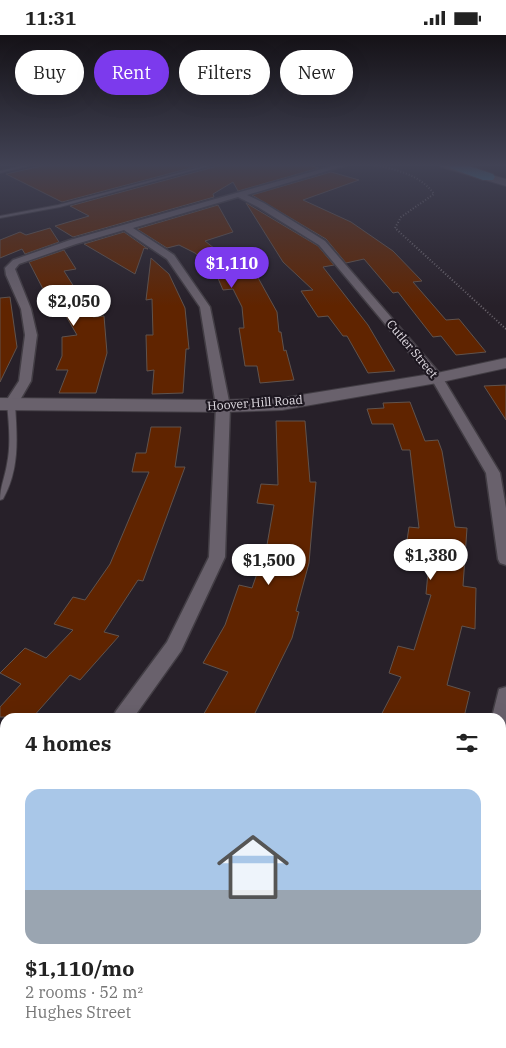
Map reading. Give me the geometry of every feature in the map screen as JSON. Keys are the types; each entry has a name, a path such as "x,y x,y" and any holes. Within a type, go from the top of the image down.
{"street":[{"path":"5,404 26,381 31,335 26,309 11,275 10,268 16,262 33,255 178,212"},
{"name":"Cutler Street","path":"273,212 322,243 437,378 493,473 506,559"},
{"path":"126,228 171,257 205,307 223,406 217,557 174,646 126,713"},
{"name":"Hoover Hill Road","path":"5,404 223,406 282,404 437,378 506,363"},
{"path":"503,713 506,695"}],"lane":[{"path":"0,217 25,212"},
{"path":"0,497 5,489 14,453 5,404"}],"path":[{"path":"408,212 401,216 395,228 506,329"}],"building":[{"path":"82,212 160,212 73,237 55,226 89,216"},
{"path":"193,212 222,212 233,232 205,241 248,275 256,274 277,312 279,332 281,332 284,351 286,350 294,380 260,383 257,366 245,366 239,328 244,328 242,307 233,289 223,290 214,269 195,253 179,245 167,248 137,229"},
{"path":"252,212 262,212 318,246 334,265 323,267 368,325 395,371 368,373 347,336 343,336 328,316 318,317 301,291 313,290 283,262"},
{"path":"281,212 330,212 351,222 393,251 422,281 413,282 446,320 459,319 486,352 456,355 441,336 433,337 398,292 393,293 364,259 346,263 326,239"},
{"path":"50,228 59,242 25,254 22,249 0,258 0,240 20,232 26,235"},
{"path":"124,232 148,249 144,248 135,274 84,244"},
{"path":"64,250 76,269 64,271 93,317 104,316 107,353 96,393 59,393 68,370 56,370 62,356 62,337 77,335 53,294 49,295 46,289 43,289 29,262"},
{"path":"151,258 169,274 185,308 189,349 186,349 183,393 152,394 154,370 147,371 146,335 153,335 152,299 146,300"},
{"path":"10,297 17,347 0,382 0,298"},
{"path":"506,385 506,420 484,386"},
{"path":"410,402 425,441 438,440 442,451 455,527 467,528 463,586 476,588 475,629 462,626 447,685 470,692 465,713 382,713 401,677 389,673 398,646 414,650 431,595 426,594 430,551 406,547 409,527 419,528 410,450 402,450 393,424 372,424 367,409 384,408 383,403"},
{"path":"276,421 305,421 310,482 316,482 309,563 296,611 299,612 292,638 255,713 204,713 228,672 203,663 225,625 239,585 252,588 267,545 274,505 257,503 261,484 278,485"},
{"path":"151,427 181,427 175,467 185,467 143,581 138,580 104,632 119,636 80,680 70,675 37,713 0,713 0,707 21,684 0,673 25,648 46,658 73,630 54,624 73,597 85,600 110,564 149,472 132,472 136,453 146,453"}]}
